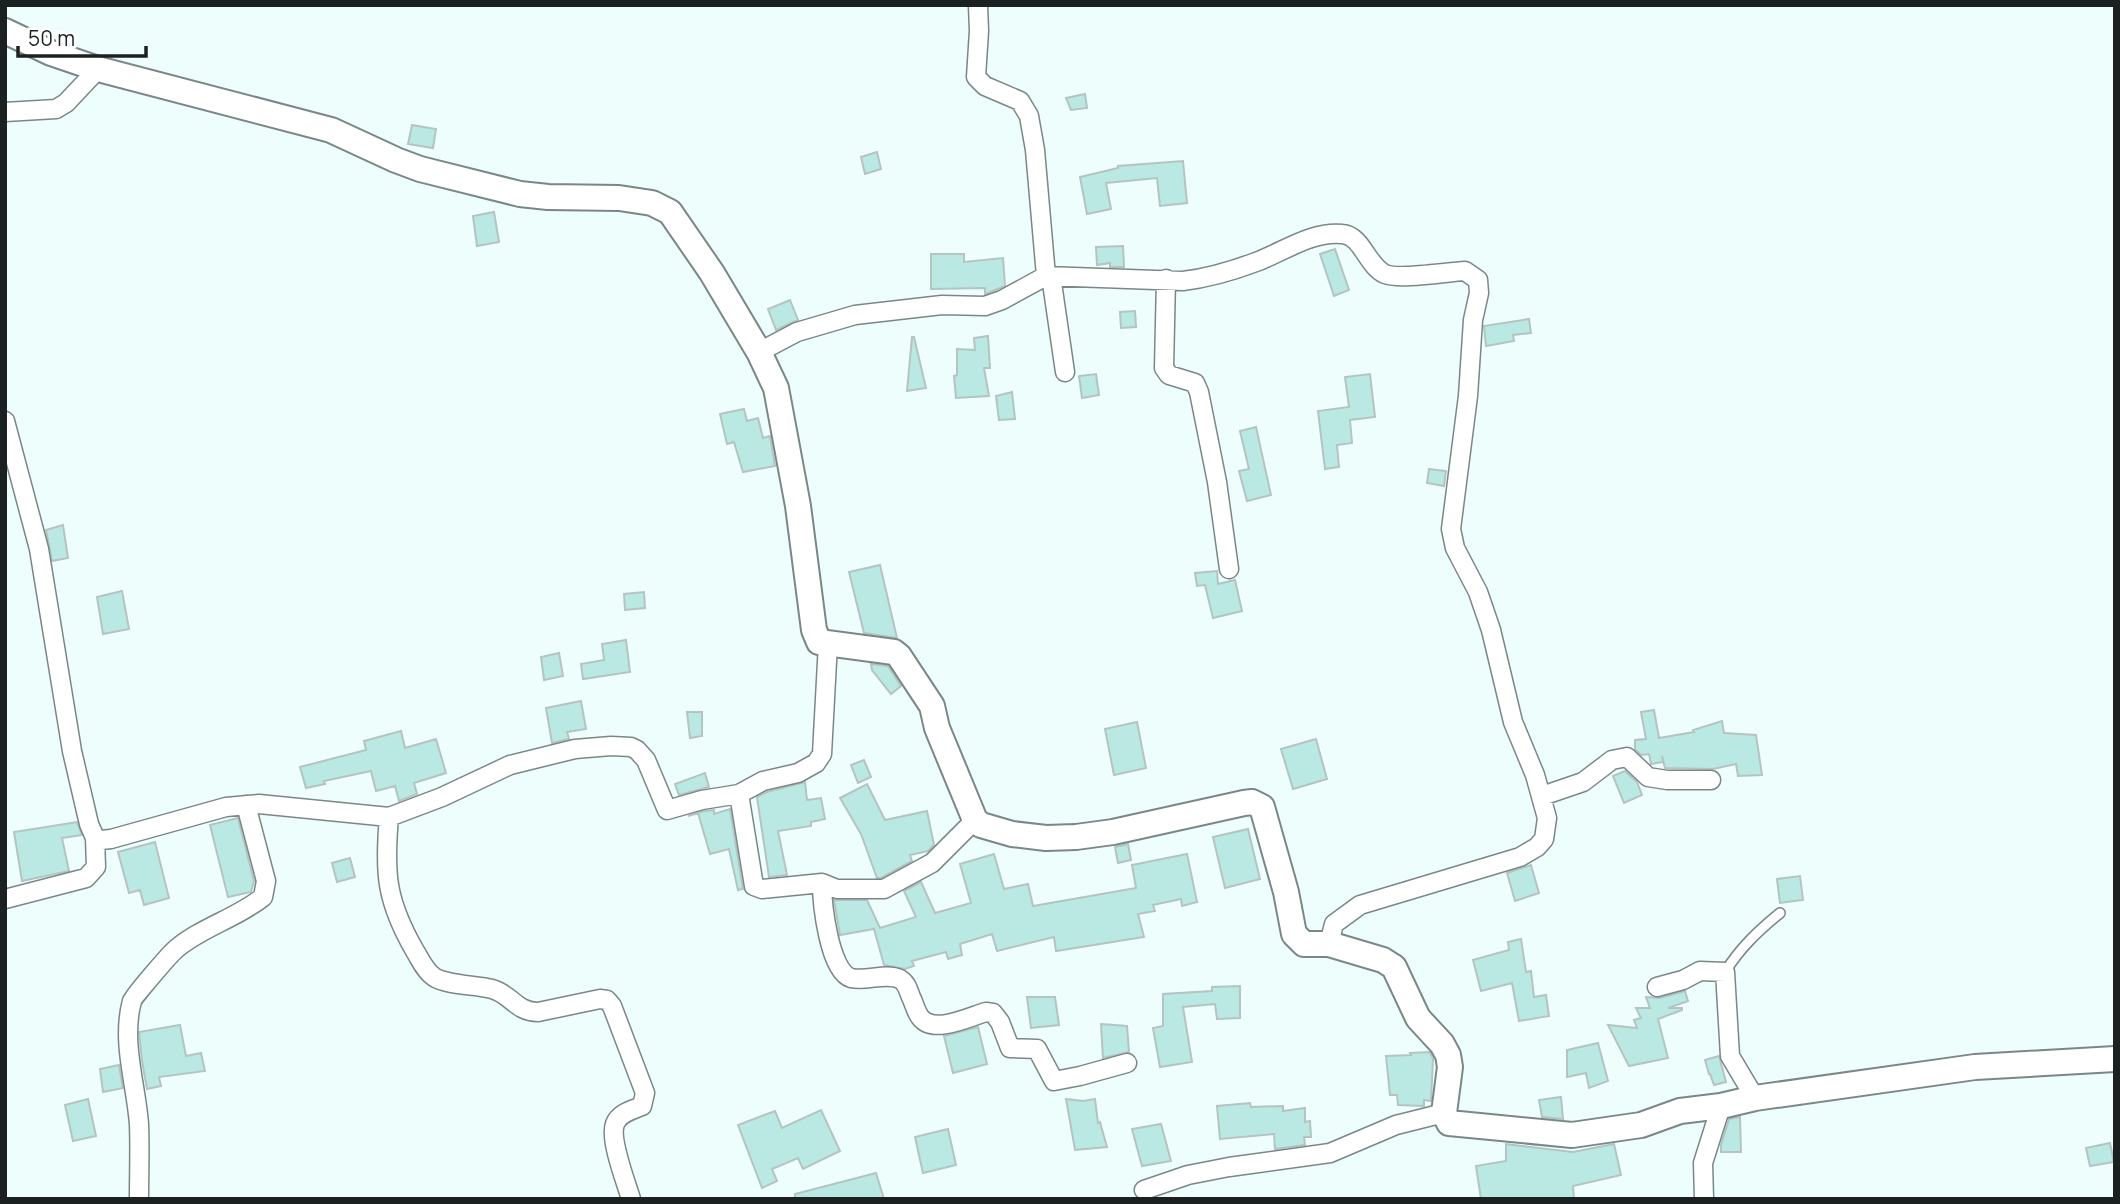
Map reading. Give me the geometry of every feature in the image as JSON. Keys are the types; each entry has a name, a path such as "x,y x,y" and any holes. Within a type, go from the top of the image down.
{"street":[{"path":"978,5 976,77 985,86 1020,101 1029,116 1048,276 1065,372"},
{"path":"5,31 51,53 98,69 331,130 420,169 520,194 618,198 652,203 675,216 759,352 776,388 798,506 816,637 819,642 894,652 899,656 932,706 937,728 975,820 990,828 1046,838 1076,837 1113,832 1244,803 1262,807 1286,892 1294,934 1304,944 1329,944 1384,960 1394,967 1418,1018 1437,1038 1448,1055 1450,1067 1444,1113 1449,1123 1573,1135 1642,1125 1680,1111 1755,1098 1975,1067 2115,1059"},
{"path":"5,112 56,108 66,103 98,69"},
{"path":"759,352 797,332 855,315 942,305 985,306 1048,276 1191,280 1256,262 1309,239 1342,233 1350,236 1374,266 1387,275 1465,271 1478,280 1479,293 1473,320 1468,396 1452,537 1478,592 1491,630 1513,722 1542,796 1547,831 1537,847 1520,857 1360,905 1334,924 1329,944"},
{"path":"1166,279 1164,368 1169,375 1195,383 1199,392 1217,482 1229,569"},
{"path":"5,421 38,548 72,751 89,824 95,838 96,867 86,878 5,899"},
{"path":"95,838 102,841 205,811 259,804 389,817 442,797 510,765 575,749 611,746 631,747 642,754 667,810 702,800 739,794 763,780 799,773 816,763 822,754 828,643"},
{"path":"1542,796 1583,782 1612,760 1627,757 1648,777 1711,780"},
{"path":"739,794 754,886 762,889 822,883 837,889 884,888 932,863 975,820"},
{"path":"139,1199 139,1123 129,1046 132,998 153,977 164,960 188,940 251,907 264,897 265,881 246,805"},
{"path":"389,817 386,858 391,901 403,930 427,971 435,978 495,989 528,1012 600,999 607,1000 612,1006 645,1093 642,1106 620,1116 614,1126 614,1138 631,1199"},
{"path":"822,883 822,905 833,952 841,970 850,978 891,976 902,980 920,1018 930,1025 946,1024 986,1012 993,1013 1000,1022 1010,1048 1037,1049 1054,1081 1127,1063"},
{"path":"1657,987 1683,980 1700,971 1725,972 1730,1056 1755,1098"},
{"path":"1704,1199 1703,1163 1721,1106"},
{"path":"1144,1190 1188,1175 1228,1167 1330,1153 1396,1125 1444,1113"}],"lane":[{"path":"1725,972 1739,950 1780,914"}],"building":[{"path":"1085,94 1087,108 1071,110 1066,98"},
{"path":"412,125 436,129 433,148 408,144"},
{"path":"877,152 881,169 865,174 861,157"},
{"path":"1183,161 1187,203 1160,206 1157,178 1106,183 1111,209 1087,214 1080,177 1118,166"},
{"path":"494,212 499,242 477,246 473,216"},
{"path":"1123,246 1124,267 1110,267 1110,263 1097,265 1096,247"},
{"path":"1335,249 1349,290 1334,296 1320,254"},
{"path":"931,254 964,254 964,262 1003,258 1005,286 985,294 985,288 931,289"},
{"path":"790,300 798,320 776,330 768,309"},
{"path":"1135,311 1136,327 1121,328 1120,312"},
{"path":"1529,319 1531,333 1513,335 1514,341 1486,346 1484,326"},
{"path":"988,336 990,368 984,368 989,396 956,398 954,376 957,375 957,349 975,350 974,338"},
{"path":"912,337 926,388 907,391"},
{"path":"1096,374 1099,395 1082,398 1079,376"},
{"path":"1370,374 1375,417 1350,420 1352,443 1337,445 1339,467 1325,469 1318,411 1349,407 1345,377"},
{"path":"1012,392 1015,419 999,420 996,396"},
{"path":"744,409 747,421 758,418 763,438 770,436 775,466 743,472 734,442 727,444 720,414"},
{"path":"1256,427 1271,495 1247,501 1239,471 1249,469 1240,431"},
{"path":"1429,469 1446,471 1444,486 1427,483"},
{"path":"63,525 68,558 52,561 46,530"},
{"path":"880,565 897,638 864,633 849,572"},
{"path":"1217,571 1218,584 1235,580 1242,611 1213,618 1205,585 1197,586 1195,573"},
{"path":"122,591 129,629 103,634 97,597"},
{"path":"644,592 645,608 625,610 624,594"},
{"path":"626,640 630,672 583,679 581,664 604,660 602,644"},
{"path":"559,653 563,676 544,680 541,657"},
{"path":"871,664 888,666 901,686 891,694 872,670"},
{"path":"581,701 586,729 567,732 569,739 552,743 546,708"},
{"path":"1654,710 1659,738 1694,732 1693,730 1722,721 1724,733 1756,735 1762,775 1738,776 1736,764 1713,769 1665,768 1662,756 1663,762 1651,764 1649,754 1641,755 1635,749 1635,740 1646,739 1641,712"},
{"path":"687,712 702,712 702,736 690,738"},
{"path":"1137,722 1146,768 1114,775 1105,729"},
{"path":"401,731 405,748 436,739 446,773 414,783 417,794 399,801 395,786 376,791 371,771 324,781 325,784 306,788 300,767 366,750 364,741"},
{"path":"1316,739 1327,779 1293,789 1281,749"},
{"path":"864,760 871,777 858,783 851,765"},
{"path":"1625,771 1637,782 1642,795 1624,803 1613,776"},
{"path":"705,773 709,787 679,795 675,784"},
{"path":"805,782 807,800 821,798 825,819 811,822 811,826 778,831 787,875 769,877 757,797"},
{"path":"867,784 885,820 927,811 934,845 928,851 910,855 912,861 881,878 877,878 861,834 840,798"},
{"path":"730,809 743,889 738,890 729,849 710,854 698,813 688,816 704,811 714,810 714,814"},
{"path":"238,818 254,881 251,892 228,897 210,825"},
{"path":"77,822 82,835 62,838 69,871 22,881 14,832"},
{"path":"1248,829 1260,879 1225,888 1213,837"},
{"path":"155,842 169,898 144,905 140,890 129,893 118,852"},
{"path":"1128,844 1131,860 1118,863 1115,847"},
{"path":"994,854 1004,889 1028,884 1033,906 1136,888 1132,865 1187,854 1197,902 1182,906 1181,899 1153,905 1155,911 1138,914 1144,937 1056,951 1054,937 997,951 992,934 960,944 962,955 948,959 946,952 912,961 914,966 905,969 884,965 874,929 840,935 834,900 867,900 880,928 916,917 904,891 921,882 935,913 971,903 960,864"},
{"path":"350,858 355,877 337,882 332,863"},
{"path":"1531,865 1539,893 1515,901 1507,873"},
{"path":"1800,876 1803,900 1780,903 1777,879"},
{"path":"1521,939 1526,972 1531,971 1534,997 1546,995 1549,1016 1519,1021 1512,983 1481,991 1473,960 1509,950 1508,942"},
{"path":"1240,986 1240,1018 1217,1019 1215,1004 1183,1007 1192,1062 1160,1067 1153,1028 1163,1026 1163,994"},
{"path":"1685,991 1688,1001 1668,1008 1682,1010 1658,1019 1668,1058 1629,1066 1608,1025 1637,1028 1634,1020 1641,1018 1636,1008 1650,1008 1646,997 1660,998"},
{"path":"1027,997 1055,997 1059,1025 1031,1028"},
{"path":"1101,1024 1127,1026 1129,1052 1103,1058"},
{"path":"180,1025 186,1056 201,1053 205,1071 159,1077 161,1086 147,1089 139,1032"},
{"path":"978,1027 987,1064 953,1073 944,1036"},
{"path":"1598,1043 1608,1081 1589,1088 1586,1073 1567,1077 1567,1050"},
{"path":"1430,1052 1433,1059 1431,1101 1424,1100 1424,1106 1398,1105 1397,1095 1390,1095 1386,1056 1411,1055 1410,1053"},
{"path":"1719,1056 1726,1082 1714,1085 1705,1060"},
{"path":"119,1065 123,1088 103,1092 100,1069"},
{"path":"1561,1097 1563,1119 1542,1117 1539,1100"},
{"path":"88,1099 96,1136 73,1141 65,1105"},
{"path":"1066,1099 1095,1099 1098,1123 1100,1122 1107,1147 1075,1150"},
{"path":"1250,1103 1251,1107 1283,1106 1283,1111 1305,1108 1305,1122 1310,1121 1311,1137 1304,1137 1305,1145 1275,1149 1274,1134 1220,1139 1217,1106"},
{"path":"821,1110 840,1151 803,1169 798,1158 772,1169 777,1181 762,1188 738,1125 775,1111 782,1128"},
{"path":"1740,1117 1741,1152 1721,1152 1729,1119"},
{"path":"1161,1124 1171,1161 1142,1166 1132,1129"},
{"path":"948,1129 956,1165 923,1173 915,1137"},
{"path":"2110,1143 2114,1162 2090,1166 2086,1148"},
{"path":"1506,1144 1573,1152 1614,1144 1621,1175 1573,1186 1574,1199 1481,1199 1476,1166 1506,1161"},
{"path":"876,1173 884,1199 795,1199 795,1194"}]}
